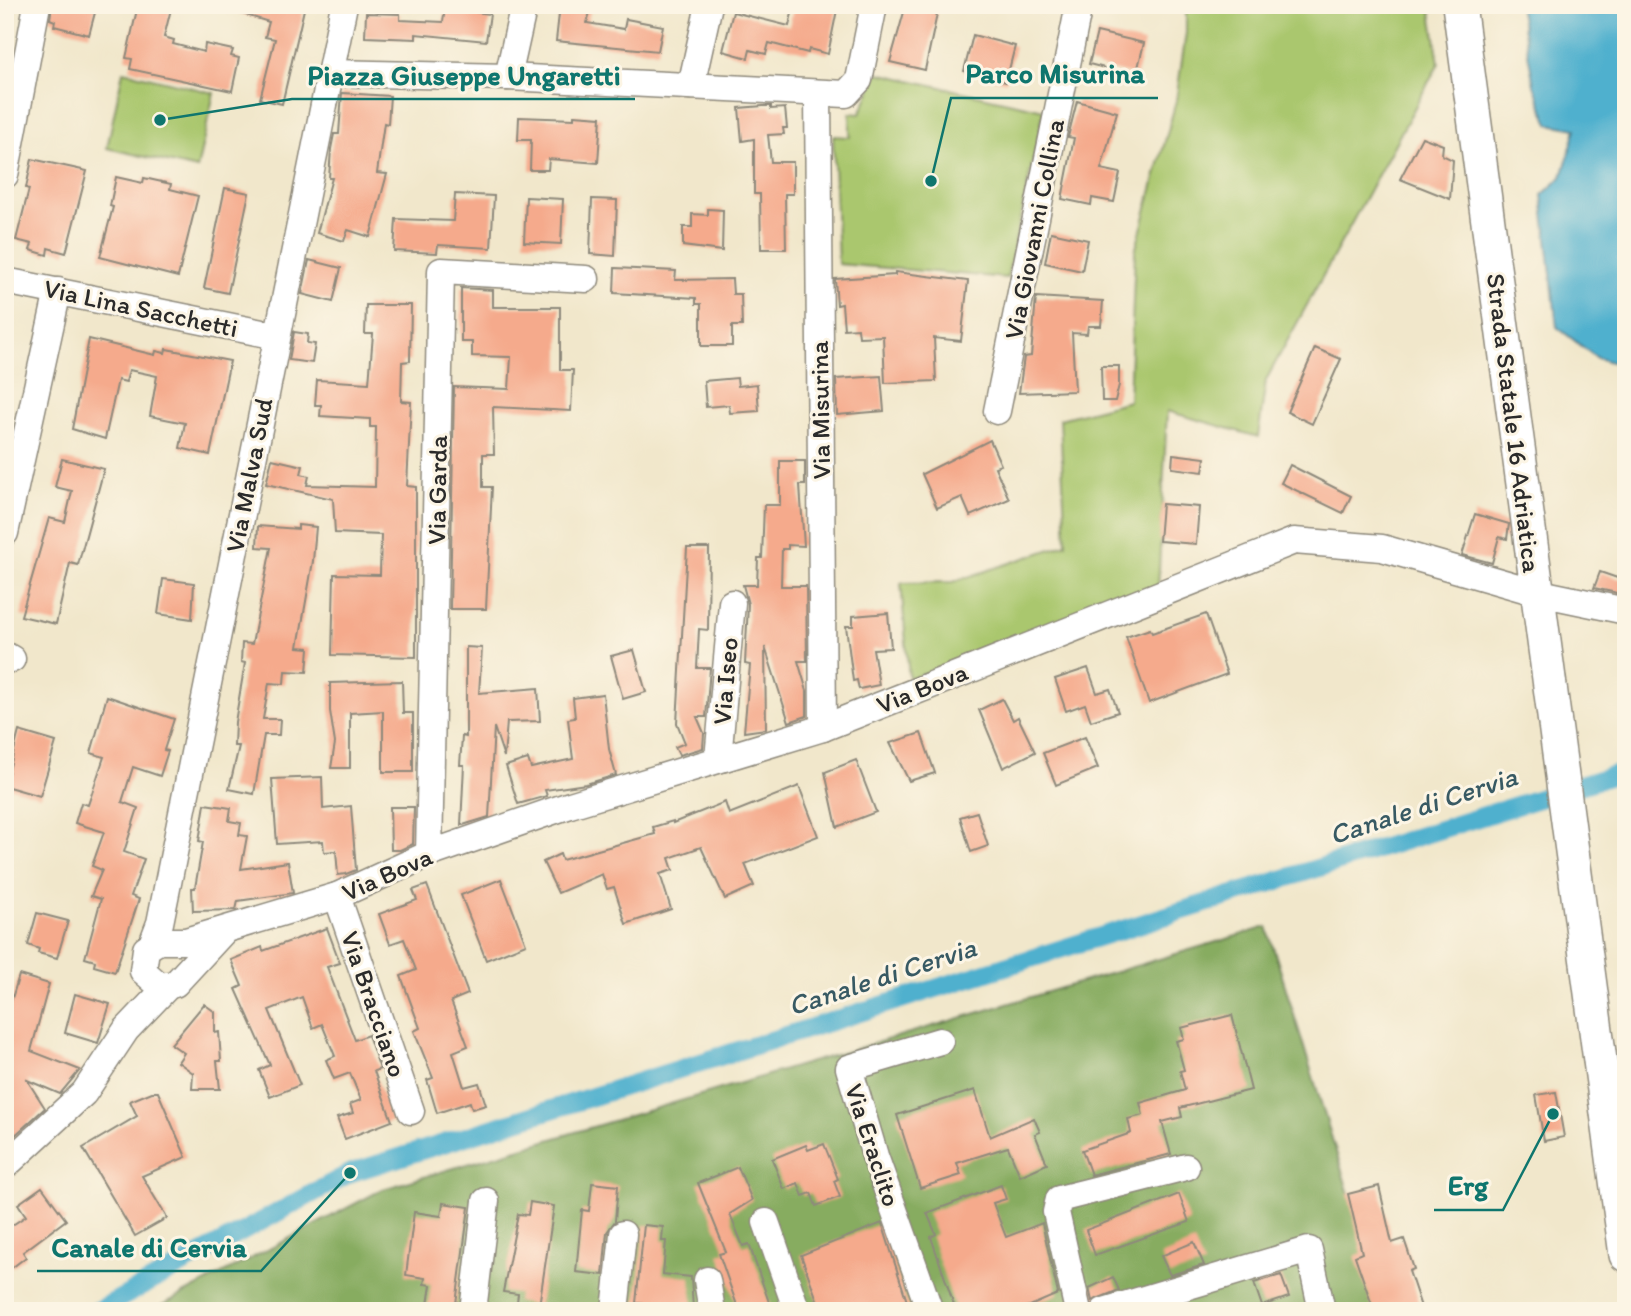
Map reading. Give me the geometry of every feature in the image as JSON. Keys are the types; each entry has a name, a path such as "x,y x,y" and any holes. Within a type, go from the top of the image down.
{"main road":[{"name":"Strada Statale 16 Adriatica","path":"1459,5 1535,592 1626,1255"}],"street":[{"path":"5,175 37,5"},
{"name":"Via Malva Sud","path":"163,943 160,923 344,5"},
{"path":"508,77 524,5"},
{"path":"691,86 709,5"},
{"path":"330,74 508,77 846,94 859,79 874,5"},
{"name":"Via Giovanni Collina","path":"997,411 1079,5"},
{"name":"Via Misurina","path":"818,93 823,728"},
{"name":"Via Garda","path":"429,854 442,271 586,278"},
{"name":"Via Lina Sacchetti","path":"5,281 277,336"},
{"path":"5,533 58,291"},
{"name":"Via Bova","path":"163,943 224,931 337,896 429,854 718,759 823,728 1294,541 1382,548 1535,592 1626,611"},
{"name":"Via Iseo","path":"718,759 732,603"},
{"name":"Via Bracciano","path":"337,896 411,1111"},
{"path":"5,1166 83,1093 126,1030 224,931"},
{"path":"126,1030 143,971 143,956 163,943 185,952 177,980"},
{"path":"143,971 153,983 177,980"},
{"name":"Via Eraclito","path":"930,1311 875,1156 849,1068 940,1041"},
{"path":"1079,1311 1056,1212 1059,1199 1185,1167"},
{"path":"473,1311 486,1200"},
{"path":"766,1222 797,1311"},
{"path":"615,1311 623,1234"},
{"path":"1104,1311 1309,1250 1322,1311"},
{"path":"707,1280 712,1311"}],"green space":[{"path":"1186,5 1430,5 1439,63 1266,380 1258,437 1167,411 1158,590 909,679 901,583 953,582 1066,544 1060,419 1129,401 1135,252 1176,101 1186,33"},
{"path":"123,71 214,93 197,169 107,148"},
{"path":"878,73 1044,110 1007,278 838,264 833,136 850,137 850,113 860,114"},
{"path":"1267,927 1385,1311 151,1311 383,1189"}],"water":[{"path":"1519,5 1626,5 1626,361 1622,365 1597,358 1557,327 1542,195 1562,177 1576,129 1549,124 1534,85"}],"building":[{"path":"52,5 97,5 89,35 54,26 55,21 50,19"},
{"path":"138,5 172,5 164,37 174,40 173,44 204,52 205,44 233,50 231,56 239,58 232,91 130,69 132,59 126,58"},
{"path":"226,5 305,5 282,104 260,99 275,39 265,37 269,22 226,9"},
{"path":"560,5 592,5 587,23 624,29 626,19 663,26 658,51 556,41"},
{"path":"794,5 838,5 828,54 809,49 808,53 769,43 766,54 750,50 748,58 723,51 733,12 789,26"},
{"path":"906,5 939,5 925,70 890,62"},
{"path":"445,8 490,14 486,41 416,34 416,39 365,37 366,13 400,14 400,20 443,22"},
{"path":"1097,32 1144,43 1136,76 1089,64"},
{"path":"973,35 1015,46 1006,82 964,71"},
{"path":"342,93 390,96 388,124 384,123 377,173 387,174 370,237 348,230 344,241 317,233 332,178 329,178 331,149 334,134 339,134"},
{"path":"1077,101 1117,112 1101,169 1120,173 1114,202 1092,198 1091,205 1062,199 1074,138 1068,137"},
{"path":"771,106 771,109 785,108 787,128 783,128 784,134 768,135 771,162 793,162 793,194 785,194 786,249 761,249 760,194 754,194 754,139 742,141 739,108"},
{"path":"574,115 601,117 598,163 549,159 548,170 530,170 531,140 518,140 519,117 574,119"},
{"path":"1422,137 1443,145 1442,155 1453,160 1450,199 1400,179"},
{"path":"32,159 87,171 66,253 48,248 47,255 30,250 32,244 16,240 29,189 26,188"},
{"path":"116,177 143,183 144,178 171,184 170,189 198,196 178,277 100,257 113,207 110,206"},
{"path":"225,188 249,193 228,293 204,288"},
{"path":"455,194 494,196 491,248 438,245 437,253 394,251 396,219 453,221"},
{"path":"526,197 563,199 561,244 524,242"},
{"path":"592,199 617,200 615,256 590,254"},
{"path":"708,209 723,210 722,251 683,246 683,227 692,227 692,214 708,215"},
{"path":"1051,232 1088,240 1082,271 1045,263"},
{"path":"309,260 341,268 333,302 302,294"},
{"path":"615,268 676,271 675,280 732,279 733,294 741,294 742,326 732,326 732,346 701,346 701,304 696,304 696,298 614,293"},
{"path":"895,272 968,281 961,341 934,338 936,381 885,383 883,336 859,337 858,328 844,329 842,304 837,305 835,279 895,275"},
{"path":"461,288 493,290 493,307 560,307 560,370 573,370 571,411 493,407 494,454 483,454 483,487 492,487 486,609 450,609 454,387 509,389 511,357 472,356 472,342 461,342"},
{"path":"1036,297 1103,301 1101,326 1088,326 1087,334 1072,333 1075,391 1019,393 1024,357 1031,356"},
{"path":"366,305 411,305 410,361 402,362 401,401 411,402 407,486 416,487 416,657 332,655 334,574 380,575 381,535 335,533 333,499 266,484 272,459 303,466 301,474 309,476 307,485 375,487 376,427 370,427 370,419 320,416 321,405 315,405 317,380 369,383 373,334 365,334"},
{"path":"294,332 308,334 307,343 315,344 312,363 289,360"},
{"path":"89,339 155,355 156,351 165,353 166,349 230,361 210,455 180,448 185,423 150,416 157,376 129,370 126,382 118,380 105,439 72,429"},
{"path":"1315,348 1341,359 1312,424 1287,412"},
{"path":"1101,366 1119,366 1119,385 1115,401 1102,401"},
{"path":"881,376 884,411 837,415 836,379"},
{"path":"737,378 738,386 757,384 759,411 730,413 729,405 706,407 704,381"},
{"path":"990,440 1001,465 995,467 1009,499 970,516 962,497 937,508 922,474"},
{"path":"1173,454 1205,458 1203,472 1172,468"},
{"path":"62,459 104,469 78,565 70,563 56,624 21,616 49,518 65,522 72,491 55,487"},
{"path":"780,461 805,461 805,485 800,485 804,546 788,545 788,549 782,549 781,586 806,586 807,661 798,661 807,691 807,716 789,722 765,647 766,729 744,732 750,665 745,664 748,604 743,585 757,585 758,558 762,558 764,505 780,505"},
{"path":"1290,465 1351,496 1343,513 1281,483"},
{"path":"1162,504 1199,507 1196,544 1159,541"},
{"path":"1475,514 1509,524 1507,539 1499,537 1492,563 1462,555"},
{"path":"298,525 316,527 298,647 309,648 307,672 285,671 284,684 269,683 263,719 280,719 279,735 264,735 254,794 229,789 239,746 234,746 235,722 245,663 241,662 242,643 252,644 271,548 257,547 258,526 298,529"},
{"path":"687,548 709,548 708,630 699,629 697,668 710,668 706,717 697,717 704,733 703,748 679,755 675,747 685,743 677,723"},
{"path":"1600,572 1626,581 1626,595 1594,588"},
{"path":"163,579 194,583 192,619 158,614"},
{"path":"888,613 891,648 873,649 879,685 859,689 857,680 853,681 846,626 853,626 853,616"},
{"path":"1206,614 1227,674 1149,703 1126,637 1150,629 1152,633"},
{"path":"466,647 482,648 479,693 538,688 540,721 507,722 504,757 494,727 489,817 461,825 464,765 460,765 462,736 466,737"},
{"path":"634,650 646,692 623,699 611,656"},
{"path":"1088,668 1097,693 1110,689 1118,712 1091,721 1085,704 1066,711 1055,679"},
{"path":"402,681 403,713 413,713 413,772 383,772 383,711 350,713 350,768 331,768 335,743 330,711 330,683"},
{"path":"603,694 609,749 616,775 586,784 545,790 547,796 518,804 506,766 528,759 531,768 573,759 568,719 575,718 573,698"},
{"path":"107,696 174,719 164,750 168,751 160,776 133,767 122,802 138,808 124,852 144,859 131,896 139,899 115,972 94,966 95,961 85,958 101,899 91,896 102,870 92,866 104,832 75,823 81,803 88,805 104,757 91,753"},
{"path":"1002,699 1013,720 1018,717 1035,752 1003,768 979,710"},
{"path":"19,731 56,742 40,796 5,786"},
{"path":"921,733 935,773 909,781 890,743"},
{"path":"1085,737 1098,768 1056,785 1043,753"},
{"path":"856,760 876,812 837,827 825,772"},
{"path":"322,777 323,809 351,806 356,870 346,874 338,875 336,851 324,852 323,841 277,844 272,779"},
{"path":"799,786 818,836 745,864 754,886 725,899 701,847 669,858 673,870 660,874 671,909 626,924 614,887 607,889 602,874 558,893 543,862 560,854 562,860 655,834 653,827 673,823 725,802 729,814"},
{"path":"205,804 231,808 229,821 241,823 239,835 247,836 241,869 288,862 293,893 238,901 236,910 193,911 192,888 195,888 203,842 199,841"},
{"path":"390,807 414,807 413,844 400,850 391,850"},
{"path":"977,812 988,846 971,852 960,817"},
{"path":"501,879 526,944 486,960 461,895"},
{"path":"427,885 468,994 451,1001 468,1046 453,1052 464,1087 479,1083 486,1105 472,1109 470,1102 437,1113 427,1080 433,1078 414,1031 420,1028 401,976 416,970 404,939 390,944 379,914 417,900 413,890"},
{"path":"37,913 68,921 57,958 38,953 39,949 28,945"},
{"path":"327,928 340,963 327,967 355,1040 368,1035 380,1069 374,1071 392,1121 345,1139 337,1118 353,1113 350,1104 361,1100 350,1073 334,1079 326,1060 335,1056 322,1024 313,1028 302,997 269,1010 300,1085 270,1097 259,1070 270,1065 236,989 242,986 231,960 262,947 263,951"},
{"path":"19,975 49,984 31,1051 80,1070 60,1094 27,1080 45,1108 12,1138 5,1127 5,1022"},
{"path":"75,994 110,1004 98,1043 65,1033"},
{"path":"204,1004 215,1012 215,1033 219,1032 221,1061 217,1061 220,1089 192,1089 193,1073 178,1062 184,1053 171,1044"},
{"path":"1232,1015 1251,1090 1180,1108 1182,1117 1162,1122 1171,1154 1091,1175 1082,1150 1131,1133 1128,1119 1143,1115 1140,1103 1185,1090 1180,1071 1184,1070 1176,1041 1184,1039 1181,1028"},
{"path":"975,1090 990,1137 1034,1118 1040,1132 1035,1134 1047,1164 1020,1176 1008,1147 957,1163 961,1175 920,1188 897,1115"},
{"path":"158,1092 186,1157 142,1176 167,1218 135,1236 83,1148 137,1116 130,1101"},
{"path":"1556,1092 1564,1137 1544,1141 1536,1095"},
{"path":"824,1144 838,1179 834,1181 840,1197 816,1206 811,1193 803,1196 798,1183 784,1189 772,1159 806,1145 808,1150"},
{"path":"738,1167 752,1200 730,1214 743,1246 749,1244 770,1305 751,1311 739,1311 719,1254 726,1252 698,1183"},
{"path":"592,1183 618,1186 615,1221 607,1232 603,1275 576,1272 582,1210 589,1211"},
{"path":"1001,1185 1006,1199 993,1203 1006,1237 1042,1223 1058,1294 1030,1306 1007,1311 956,1311 931,1237 936,1234 927,1213"},
{"path":"1379,1186 1392,1243 1404,1239 1414,1269 1409,1271 1421,1307 1410,1311 1374,1311 1355,1256 1362,1253 1348,1194"},
{"path":"42,1187 66,1220 23,1252 26,1257 13,1267 5,1256 5,1230 26,1216 18,1204"},
{"path":"1179,1194 1189,1222 1095,1255 1086,1230"},
{"path":"530,1202 554,1206 539,1306 517,1302 518,1294 503,1292 518,1214 528,1215"},
{"path":"443,1203 469,1207 455,1311 427,1311 431,1285 424,1284 425,1278 406,1275 414,1212 441,1216"},
{"path":"882,1223 910,1311 821,1311 801,1255"},
{"path":"644,1225 663,1227 662,1241 666,1241 663,1274 691,1277 693,1309 636,1303"},
{"path":"1194,1242 1204,1265 1170,1275 1161,1256"},
{"path":"1281,1275 1289,1297 1262,1306 1254,1283"},
{"path":"1113,1277 1119,1290 1092,1301 1089,1288"}],"waterway":[{"name":"Canale di Cervia","path":"97,1311 350,1173 1626,771"}],"place":[{"name":"Piazza Giuseppe Ungaretti","path":"160,120"},
{"name":"Parco Misurina","path":"931,181"},
{"name":"Erg","path":"1553,1114"},
{"name":"Canale di Cervia","path":"350,1173"}]}
